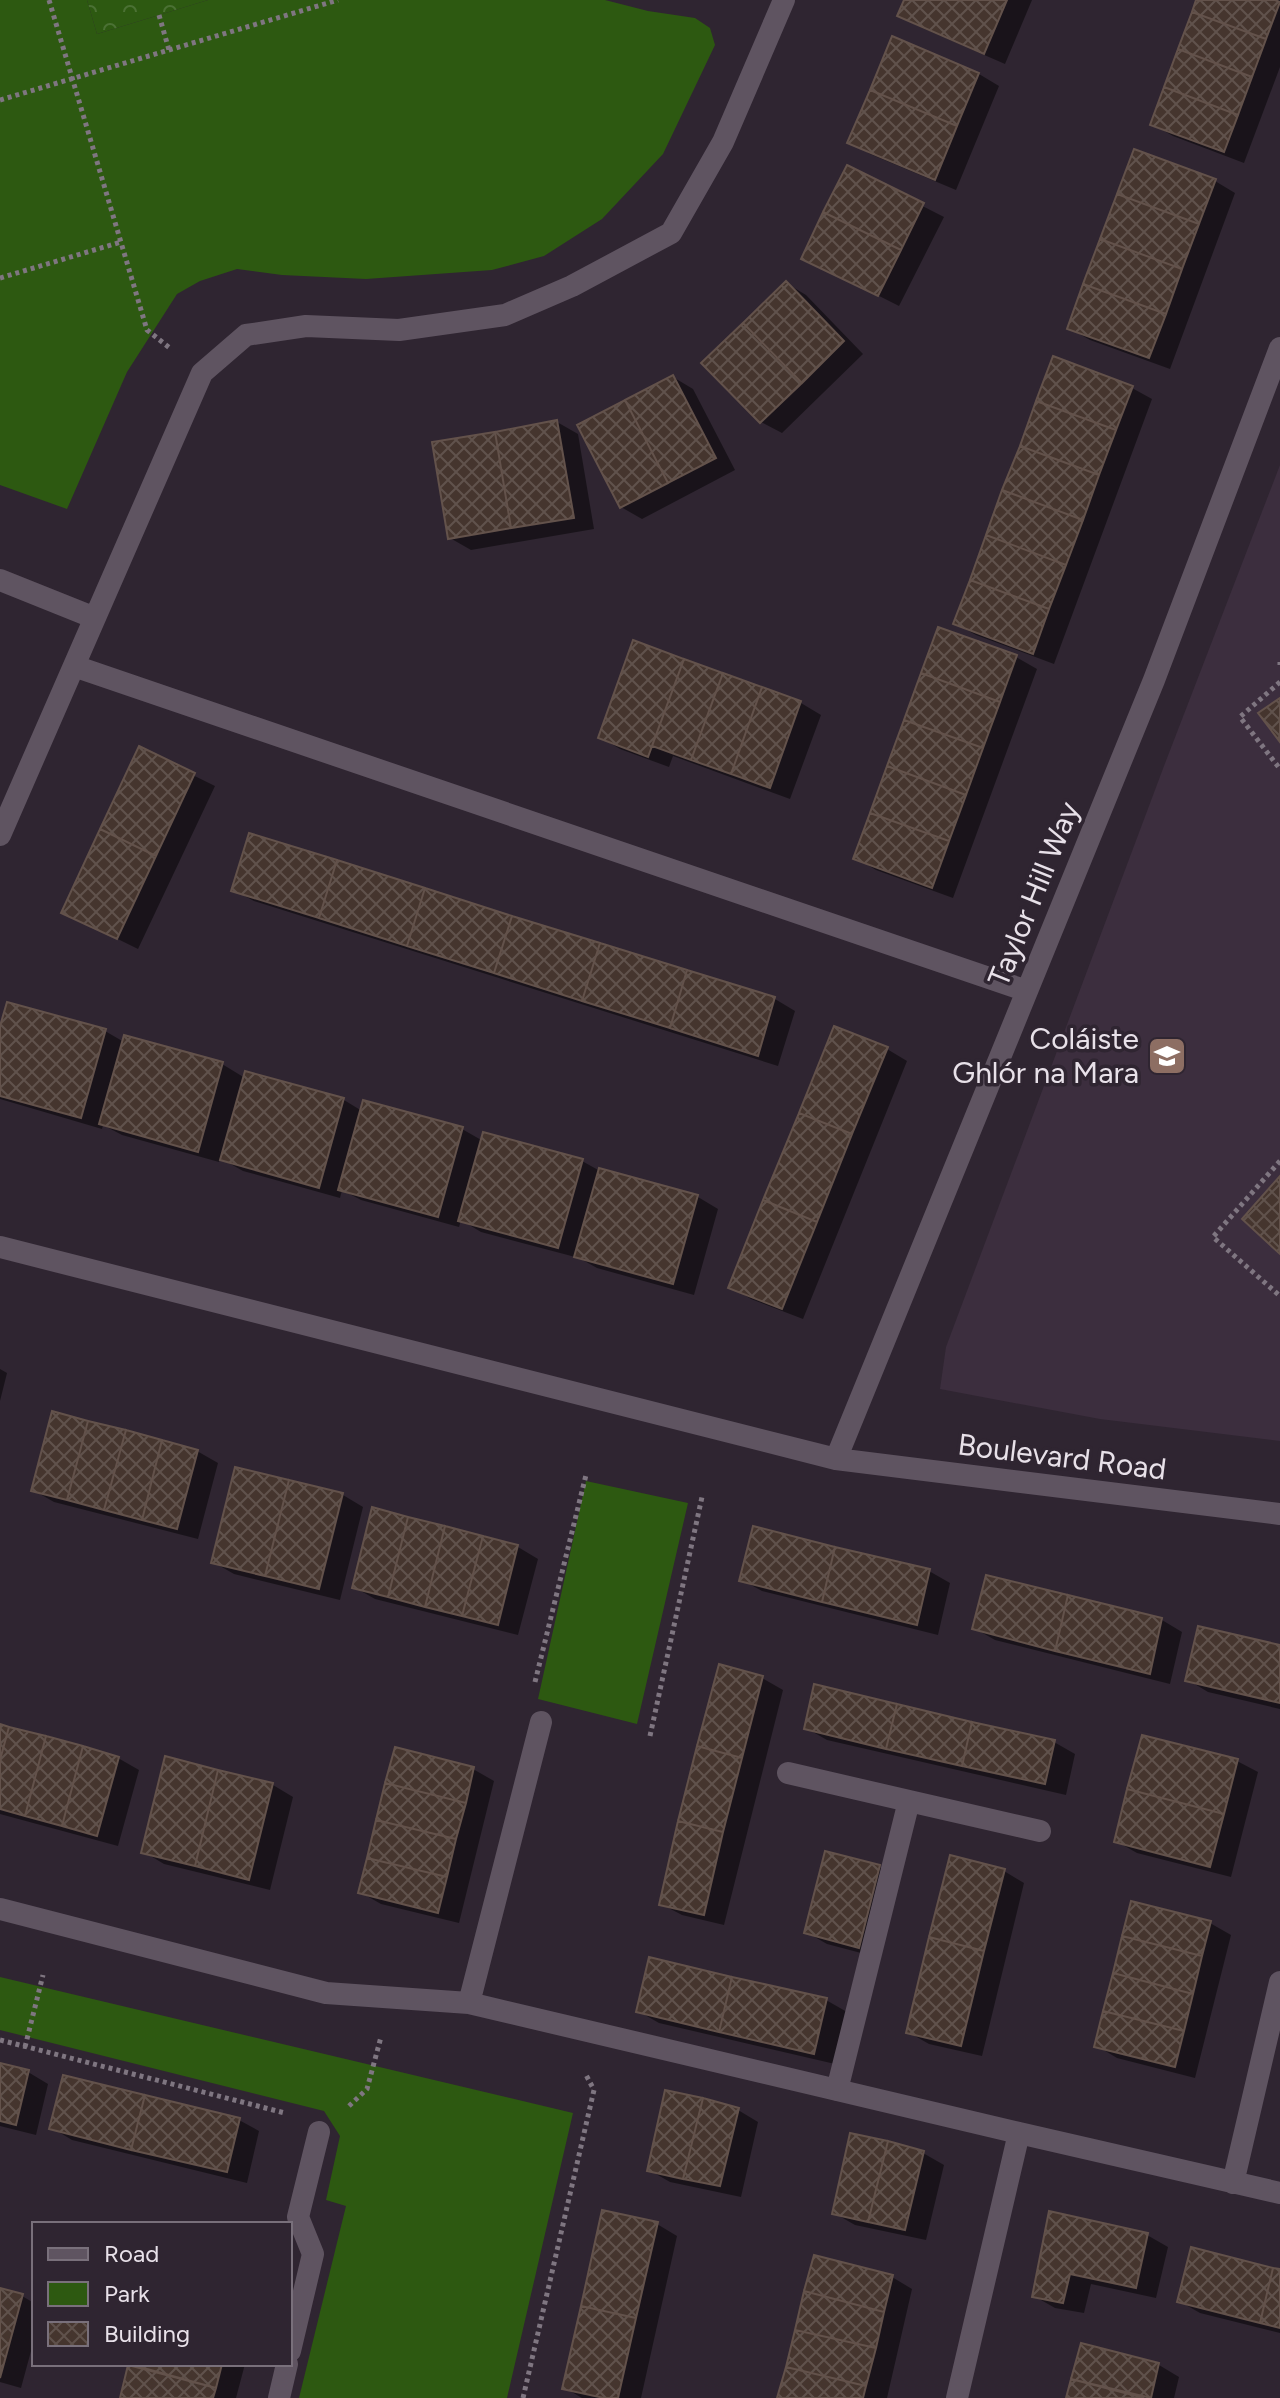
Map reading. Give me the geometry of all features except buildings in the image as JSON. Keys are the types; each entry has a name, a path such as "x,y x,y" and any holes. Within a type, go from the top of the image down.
{"street":[{"path":"0,835 202,373 246,335 306,326 399,330 505,315 572,286 671,233 723,142 784,0"},
{"name":"Taylor Hill Way","path":"836,1459 1154,680 1280,348"},
{"path":"0,580 95,618"},
{"path":"74,666 1027,991"},
{"name":"Boulevard Road","path":"0,1247 836,1459 1280,1514"},
{"path":"469,2003 541,1722"},
{"path":"788,1773 1040,1831"},
{"path":"837,2090 909,1801"},
{"path":"0,1909 326,1993 469,2003 1280,2193"},
{"path":"1233,2183 1280,1982"},
{"path":"292,2343 313,2254 298,2217 319,2132"},
{"path":"957,2398 1019,2133"},
{"path":"279,2398 287,2366"}],"path":[{"path":"49,0 147,330 202,373"},
{"path":"0,100 338,0"},
{"path":"159,15 169,50"},
{"path":"0,278 121,242"},
{"path":"1280,682 1240,717 1280,769"},
{"path":"1280,1161 1213,1237 1280,1296"},
{"path":"532,1695 586,1475"},
{"path":"650,1736 702,1497"},
{"path":"25,2047 43,1975"},
{"path":"346,2109 367,2089 393,1998"},
{"path":"523,2398 594,2090 575,2055 583,2030"},
{"path":"0,2040 293,2114"}],"shaded area":[{"name":"Coláiste Ghlór na Mara","path":"1280,465 1280,1441 1100,1419 940,1389 946,1347"}],"green space":[{"path":"0,0 87,0 97,34 208,0 605,0 695,18 710,28 715,45 663,154 602,219 544,256 492,270 366,279 282,275 237,269 200,281 177,294 127,372 67,509 0,485"},
{"path":"87,0 208,0 97,34"},
{"path":"586,1481 688,1503 637,1724 538,1699"},
{"path":"0,1977 573,2113 507,2398 299,2398 346,2206 326,2200 340,2136 324,2111 0,2030"}],"place":[{"name":"Coláiste Ghlór na Mara","path":"1167,1056"}]}
